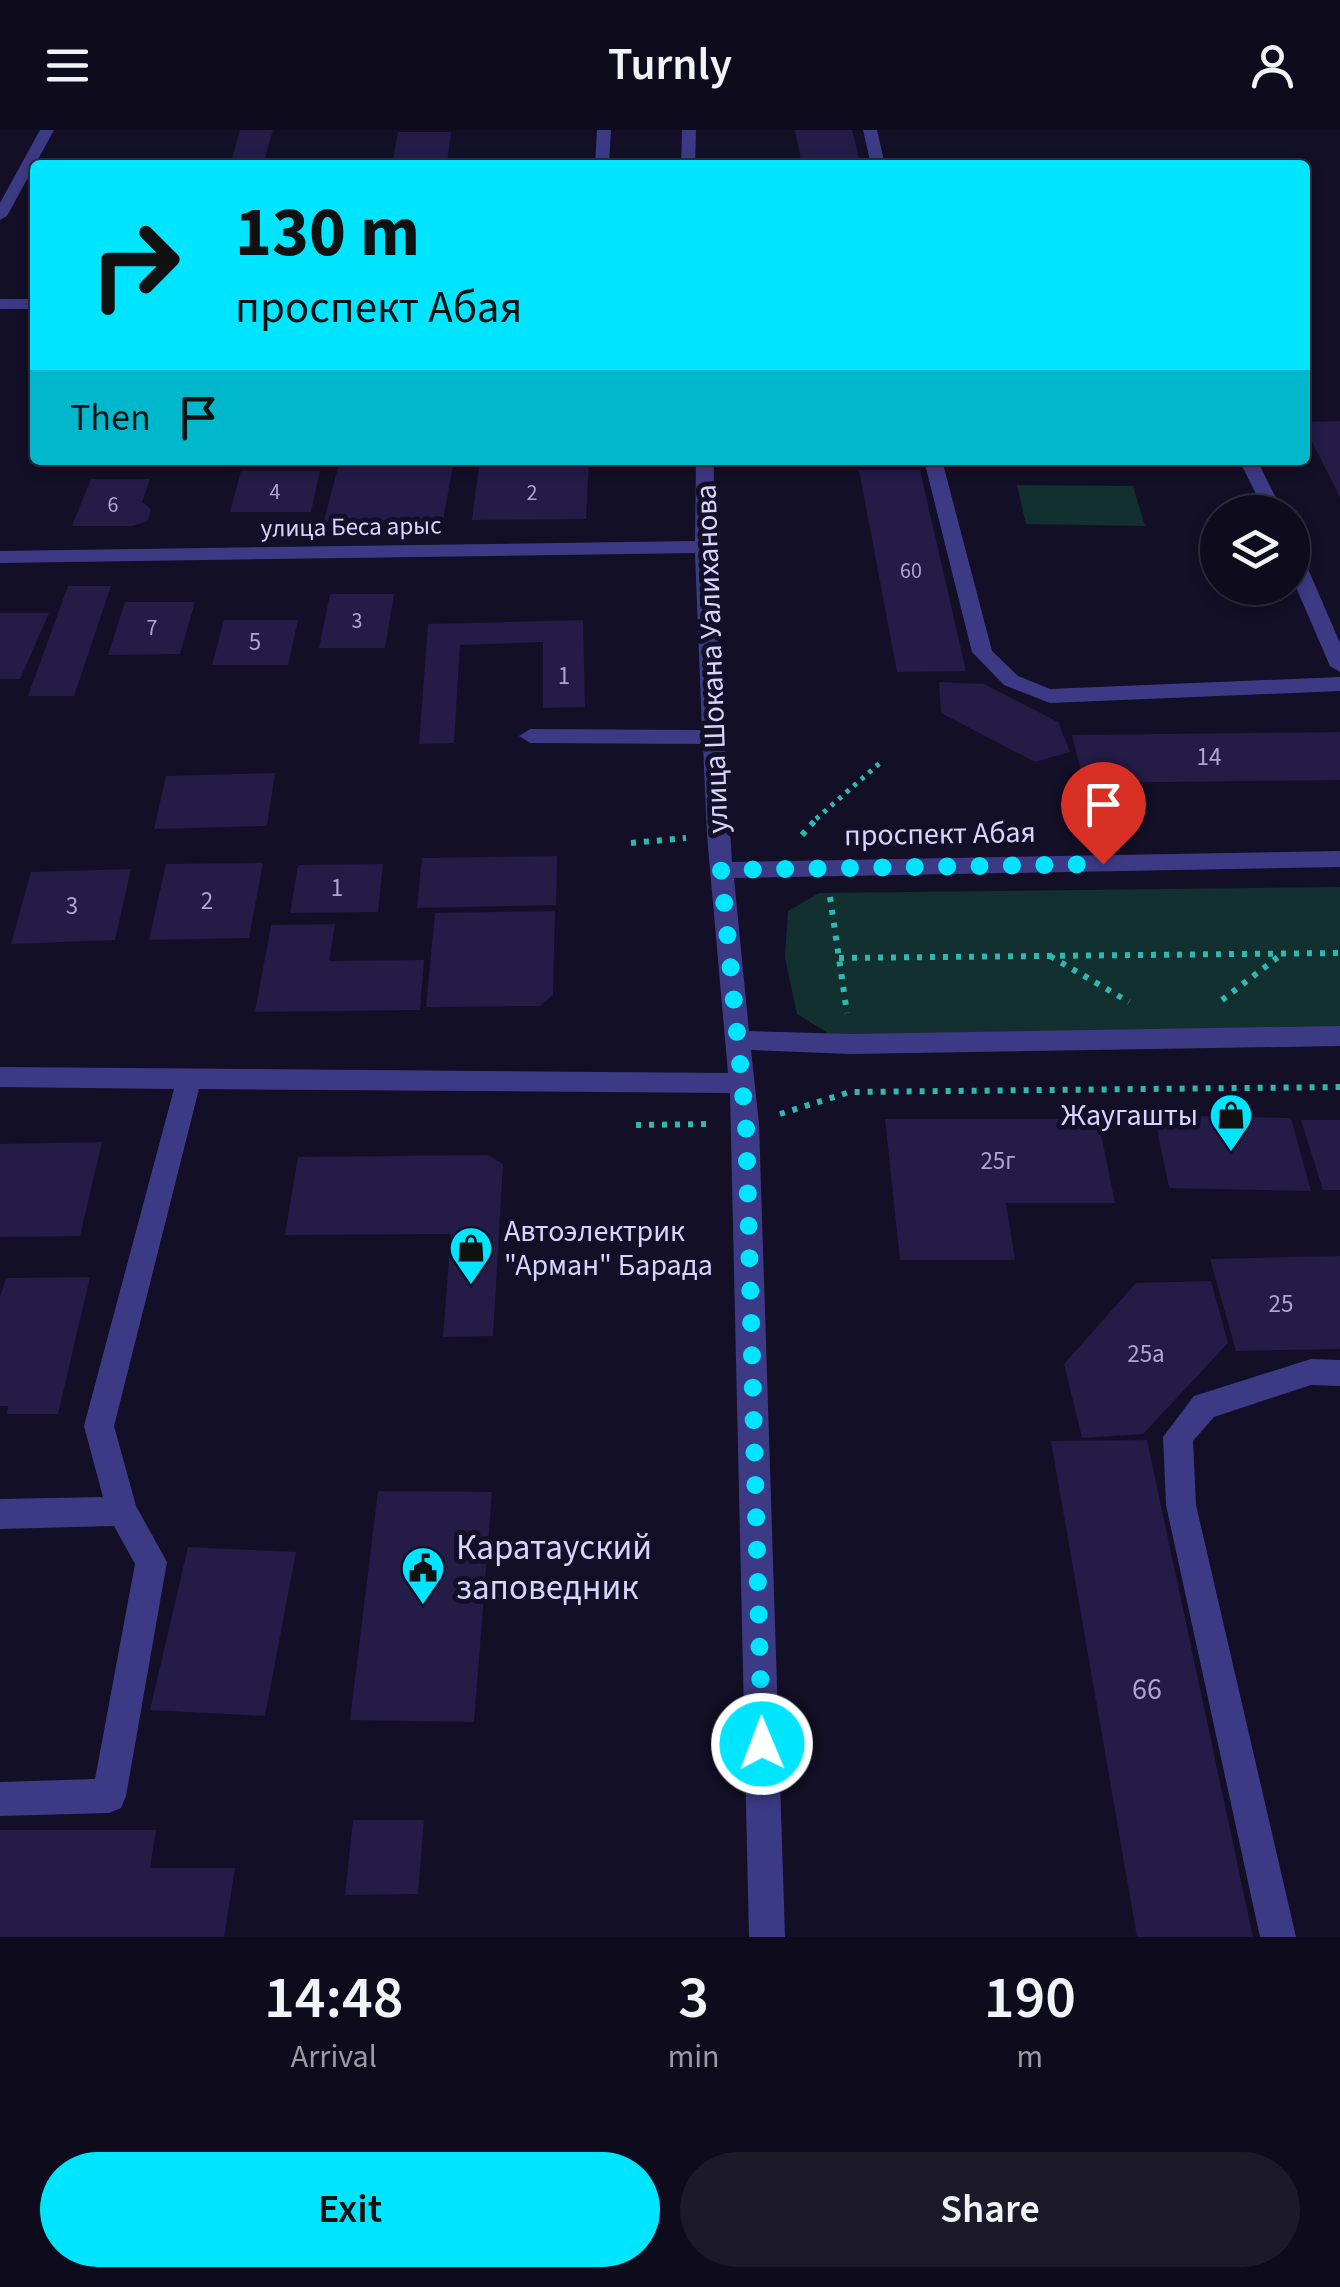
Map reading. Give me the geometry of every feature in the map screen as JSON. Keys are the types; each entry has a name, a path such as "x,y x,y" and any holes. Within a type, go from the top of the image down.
{"street":[{"path":"31,160 47,130"},
{"path":"602,160 604,130"},
{"path":"688,160 689,130"},
{"path":"870,130 877,160"},
{"path":"0,216 30,161"},
{"path":"0,304 30,304"},
{"name":"улица Шокана Уалиханова","path":"705,465 704,547 721,870 746,1124 767,1937"},
{"path":"934,465 982,652 995,672 1024,690 1050,696 1340,684"},
{"path":"1250,465 1266,495"},
{"name":"улица Беса арыс","path":"0,557 704,547"},
{"path":"1310,597 1340,666"},
{"path":"530,736 714,736"},
{"name":"проспект Абая","path":"721,870 1340,859"},
{"path":"737,1040 851,1044 1340,1036"},
{"path":"0,1077 739,1083"},
{"path":"0,1799 109,1796 151,1562 122,1511 99,1426 188,1079"},
{"path":"1278,1937 1181,1505 1178,1437 1204,1406 1310,1372 1340,1374"},
{"path":"0,1514 122,1511"}],"path":[{"path":"810,830 834,800 881,762"},
{"path":"826,869 851,1044"},
{"path":"1212,1000 1230,999 1282,954"},
{"path":"839,958 1340,954"},
{"path":"1048,956 1125,1002 1142,1002"},
{"path":"636,1125 746,1124 850,1092 1340,1087"}],"green space":[{"path":"1017,485 1133,486 1145,526 1026,524"},
{"path":"1340,887 1340,1032 839,1040 797,1014 785,958 788,911 819,893"}],"building":[{"path":"240,130 273,130 264,160 231,160"},
{"path":"795,130 852,130 860,160 801,160"},
{"path":"398,132 451,132 447,160 393,160"},
{"path":"1340,421 1340,497 1310,438 1310,422"},
{"path":"339,465 453,465 442,526 323,524"},
{"path":"589,465 586,519 472,520 479,466"},
{"path":"859,470 920,470 966,671 897,672"},
{"path":"241,471 320,471 311,512 230,512"},
{"path":"91,479 150,479 142,502 151,509 148,521 133,526 72,526"},
{"path":"68,586 111,586 74,696 28,696"},
{"path":"330,594 394,594 385,648 319,648"},
{"path":"125,602 195,602 180,654 108,655"},
{"path":"0,613 49,613 20,679 0,679"},
{"path":"224,620 298,620 288,665 212,665"},
{"path":"583,620 585,707 543,708 543,642 460,645 454,743 419,744 428,624"},
{"path":"939,682 984,684 1058,722 1070,752 1035,762 941,713"},
{"path":"1340,732 1340,780 1084,783 1072,735"},
{"path":"275,773 267,826 154,829 166,776"},
{"path":"557,856 556,905 417,908 422,858"},
{"path":"263,863 249,938 149,940 166,864"},
{"path":"383,864 378,912 290,913 298,865"},
{"path":"131,869 115,940 11,944 31,872"},
{"path":"555,911 553,995 540,1006 426,1007 435,913"},
{"path":"335,924 329,961 424,960 420,1010 255,1012 271,925"},
{"name":"Жаугашты","path":"1154,1115 1291,1118 1311,1191 1169,1188"},
{"path":"885,1119 1098,1119 1115,1203 1006,1203 1015,1260 900,1260"},
{"path":"1301,1120 1340,1120 1340,1190 1323,1190"},
{"path":"102,1142 80,1236 0,1237 0,1144"},
{"name":"Автоэлектрик \"Арман\" Барада","path":"488,1155 503,1164 493,1336 443,1337 451,1234 285,1235 298,1157"},
{"path":"1340,1256 1340,1349 1236,1351 1210,1259"},
{"path":"90,1277 58,1414 7,1414 8,1406 0,1406 0,1297 6,1278"},
{"path":"1211,1281 1228,1343 1143,1434 1082,1438 1064,1364 1136,1283"},
{"path":"1147,1440 1253,1937 1137,1937 1051,1441"},
{"name":"Каратауский заповедник","path":"378,1491 492,1492 474,1722 350,1720"},
{"path":"188,1547 296,1552 265,1716 150,1710"},
{"path":"353,1820 424,1820 418,1894 345,1895"},
{"path":"0,1830 156,1830 150,1868 235,1868 224,1937 0,1937"}],"place":[{"name":"Жаугашты","path":"1231,1153"},
{"name":"Автоэлектрик \"Арман\" Барада","path":"471,1286"},
{"name":"Каратауский заповедник","path":"423,1606"}],"route":[{"path":"762,1744 746,1124 721,870 1103,864"}]}
